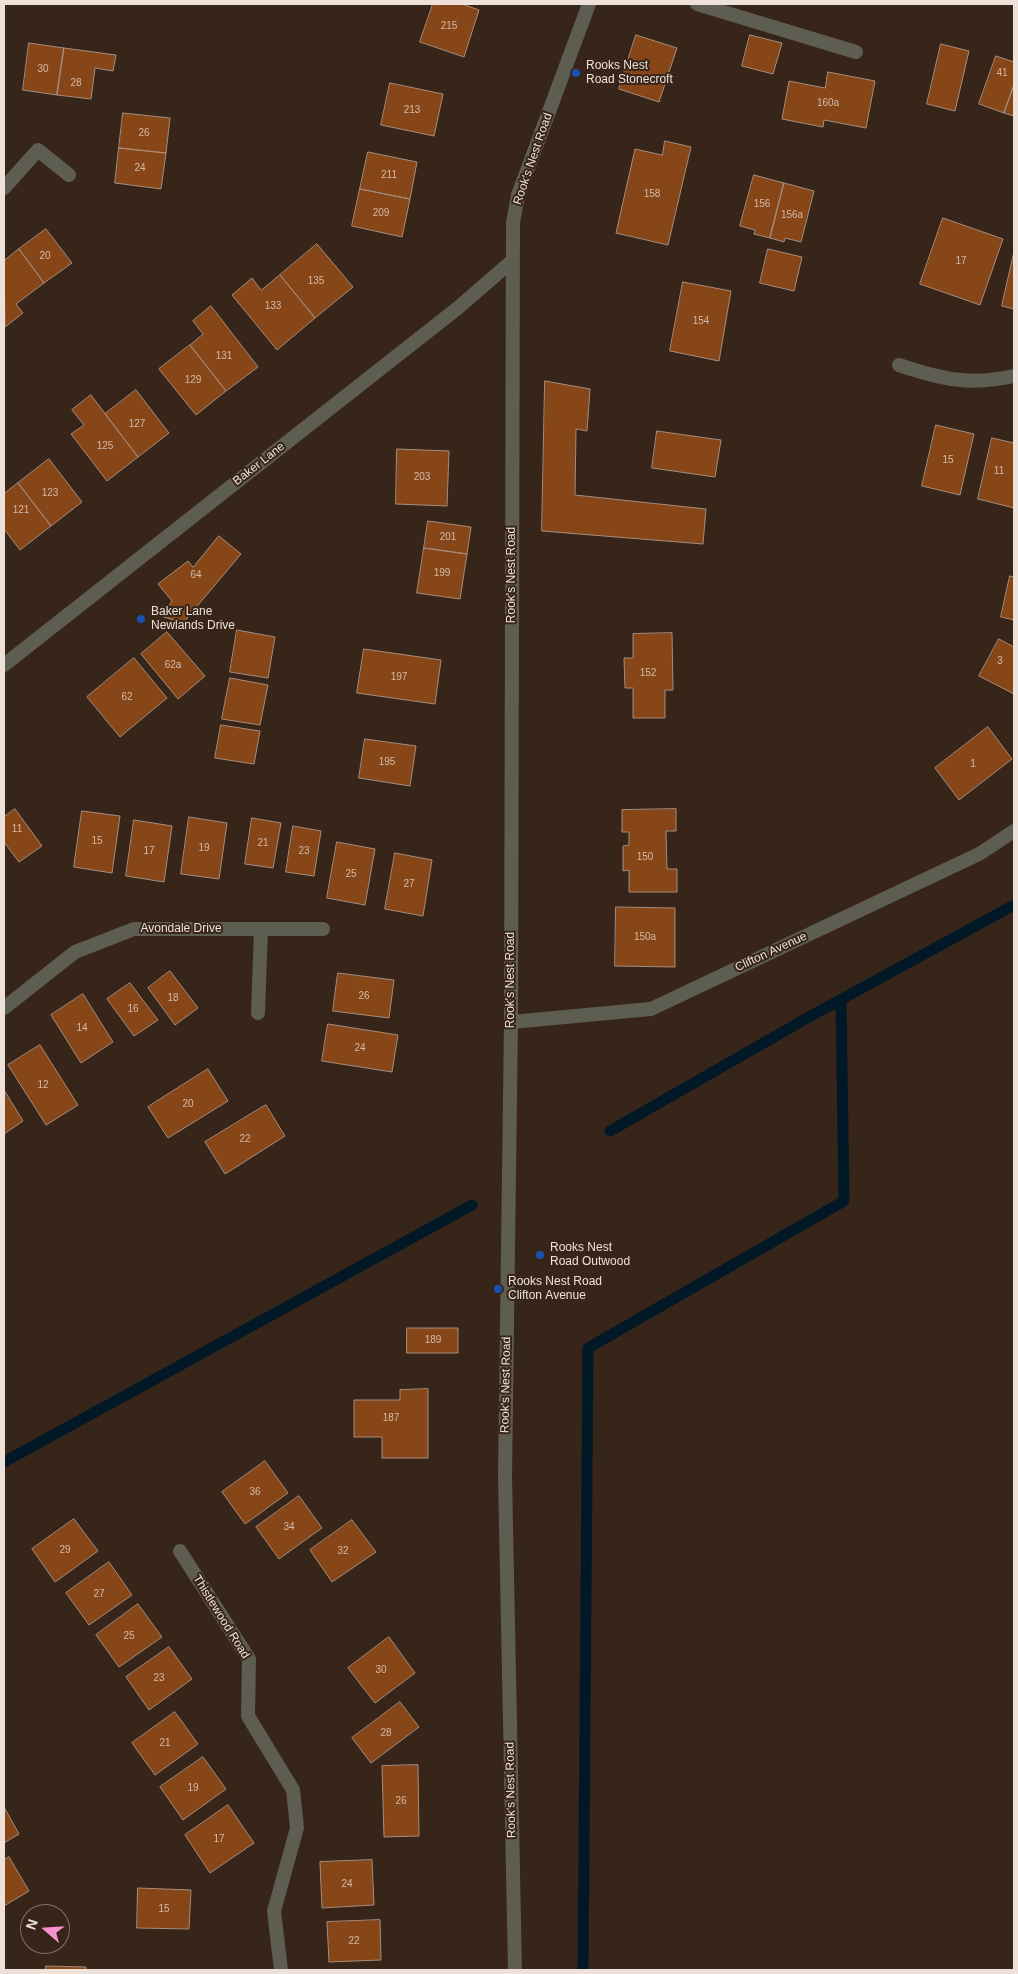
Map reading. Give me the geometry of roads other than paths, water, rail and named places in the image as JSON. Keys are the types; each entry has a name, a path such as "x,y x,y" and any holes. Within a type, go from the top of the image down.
{"street":[{"name":"Rook's Nest Road","path":"515,1970 504,1476 510,1213 513,223 518,195 589,4"},
{"path":"697,4 856,52"},
{"path":"4,188 38,150 69,175"},
{"name":"Baker Lane","path":"4,664 459,307 512,261"},
{"path":"899,365 948,380 975,382 1014,376"},
{"name":"Clifton Avenue","path":"511,1022 651,1009 979,854 1014,830"},
{"name":"Avondale Drive","path":"4,1008 75,952 134,929 323,929"},
{"path":"258,1013 261,929"},
{"name":"Thistlewood Road","path":"180,1551 249,1659 248,1716 293,1790 297,1828 274,1911 281,1970"}],"waterway":[{"path":"610,1131 809,1017 1014,905"},
{"path":"583,1970 588,1348 844,1201 841,1000"},
{"path":"4,1462 472,1205"}],"place":[{"name":"Rooks Nest Road Stonecroft","path":"576,73"},
{"name":"Baker Lane Newlands Drive","path":"141,619"},
{"name":"Rooks Nest Road Outwood","path":"540,1255"},
{"name":"Rooks Nest Road Clifton Avenue","path":"498,1289"}]}
